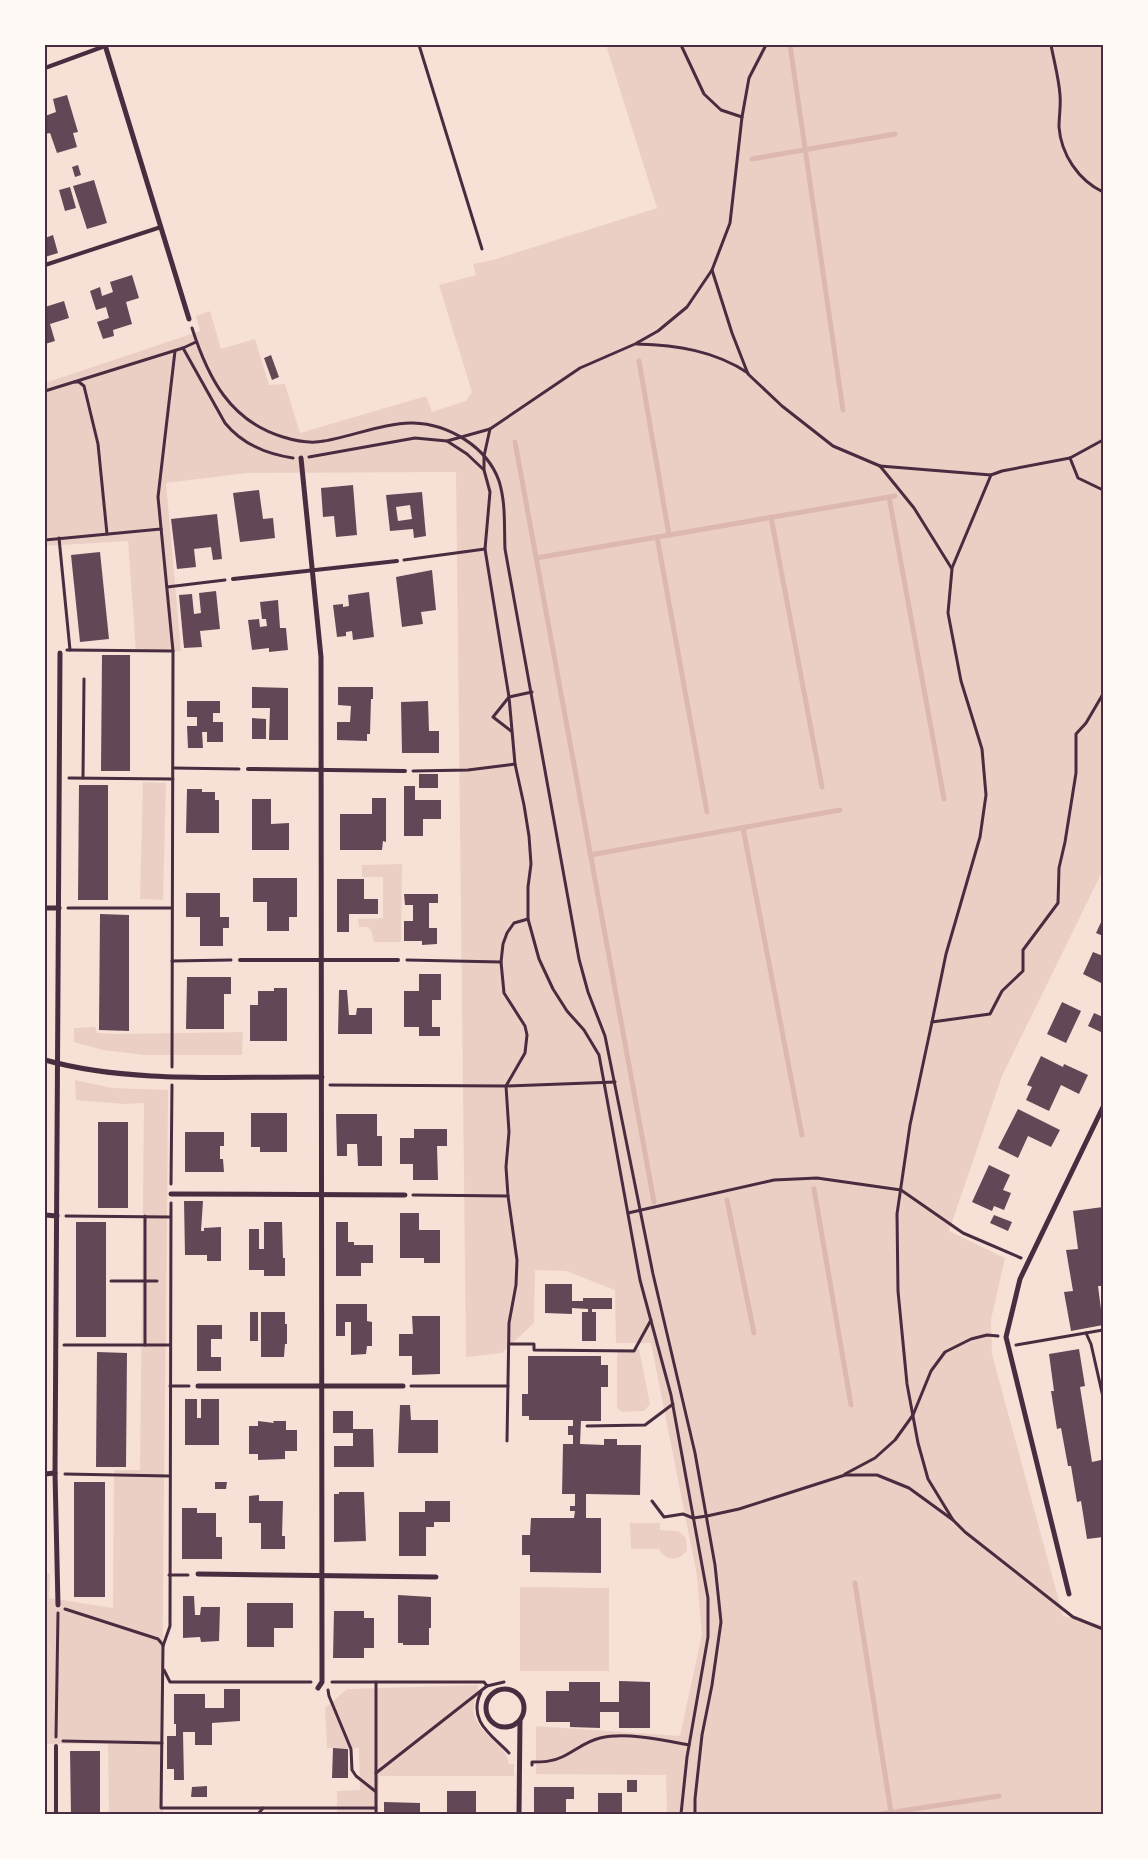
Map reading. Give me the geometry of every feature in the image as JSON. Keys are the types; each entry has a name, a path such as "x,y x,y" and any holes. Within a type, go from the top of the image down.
{"street":[{"path":"105,46 189,319"},
{"path":"301,458 321,657 322,1386 320,1576 322,1682 318,1688"},
{"path":"58,1605 56,1473 57,1216 62,651"},
{"path":"45,908 59,908"},
{"path":"45,1060 112,1073 172,1076 322,1077"},
{"path":"1069,1594 1006,1336 1020,1279 1103,1107"},
{"path":"171,1194 405,1195"},
{"path":"45,1215 57,1216"},
{"path":"198,1386 403,1386"},
{"path":"45,1474 56,1473"},
{"path":"198,1574 436,1577"},
{"path":"519,1814 520,1721 524,1713 524,1704 515,1692 504,1689 495,1692 488,1700 487,1712 490,1720 503,1727 514,1725 520,1721"}],"lane":[{"path":"45,68 105,46"},
{"path":"45,265 161,227"},
{"path":"233,579 397,561"},
{"path":"248,769 405,771"},
{"path":"240,960 398,960"},
{"path":"56,1746 56,1814"}],"path":[{"path":"419,45 482,249"},
{"path":"681,45 704,94 721,110 742,117"},
{"path":"183,348 225,423 232,432 245,442 263,451 280,456 301,458 415,438 447,441 490,429 580,368 635,344 658,331 687,307 712,270 730,223 742,117 749,78 766,45"},
{"path":"1051,45 1060,96 1059,126 1065,151 1079,174 1088,183 1103,192"},
{"path":"712,270 732,333 748,374"},
{"path":"189,319 196,342 210,372 228,403 244,419 267,432 292,440 321,442 388,426 413,423 440,428 464,437 492,466 499,482 504,504 505,549 579,959 588,992 605,1036 640,1210 695,1453 715,1565 720,1622 712,1685 702,1735 695,1814"},
{"path":"45,391 175,351 196,342"},
{"path":"635,344 665,345 691,349 732,363 748,374 782,406 832,446 880,466 991,475 1002,471 1070,458 1103,440"},
{"path":"172,1068 173,651 158,497 175,351"},
{"path":"75,382 79,382 84,386 95,429 101,467 107,534"},
{"path":"490,429 484,456 484,470 490,492 485,550 509,697 515,764 529,836 531,864 528,887 528,919 539,959 553,989 567,1011 584,1030 599,1055 640,1280 664,1363 673,1404 708,1598 709,1625 689,1745 681,1814"},
{"path":"447,441 467,454 484,470"},
{"path":"1070,458 1078,478 1103,490"},
{"path":"880,466 914,508 952,569"},
{"path":"953,1520 928,1479 907,1384 898,1291 897,1214 910,1125 946,954 980,837 986,795 982,749 961,681 948,613 952,569 991,475"},
{"path":"45,540 161,529"},
{"path":"59,538 70,650"},
{"path":"397,561 485,550"},
{"path":"167,587 233,579"},
{"path":"62,651 173,651"},
{"path":"83,778 84,679"},
{"path":"512,731 493,717 509,697 532,692"},
{"path":"932,1022 990,1014 1002,991 1023,971 1023,950 1058,902 1059,868 1067,832 1076,773 1076,734 1086,723 1103,694"},
{"path":"405,771 468,770 515,764"},
{"path":"173,768 248,769"},
{"path":"67,778 173,779"},
{"path":"59,908 172,908"},
{"path":"507,1441 509,1323 516,1284 517,1260 506,1167 510,1132 506,1086 525,1053 527,1035 522,1021 504,993 501,962 503,944 514,923 528,919"},
{"path":"172,960 240,960"},
{"path":"398,960 501,962"},
{"path":"322,1085 506,1086 615,1082"},
{"path":"172,1085 169,1476 170,1626 163,1646 160,1808 376,1808"},
{"path":"628,1213 774,1180 817,1178 900,1190 963,1233 1029,1261"},
{"path":"405,1195 508,1196"},
{"path":"57,1216 170,1217"},
{"path":"145,1216 145,1346"},
{"path":"111,1281 158,1281"},
{"path":"509,1344 534,1344 534,1350 634,1351 651,1320"},
{"path":"1020,1344 1103,1330"},
{"path":"1086,1333 1091,1344 1103,1397"},
{"path":"652,1501 664,1517 683,1514 694,1518 739,1508 845,1474 875,1458 895,1440 913,1415 931,1371 945,1352 971,1339 987,1335 1006,1336"},
{"path":"64,1345 170,1345"},
{"path":"170,1386 198,1386"},
{"path":"403,1386 508,1386"},
{"path":"586,1426 645,1425 673,1404"},
{"path":"56,1473 169,1476"},
{"path":"845,1474 877,1475 909,1488 953,1520 965,1532 1073,1616 1103,1628"},
{"path":"169,1575 198,1574"},
{"path":"162,1743 56,1742 58,1607 158,1639 163,1646"},
{"path":"328,1682 328,1696 350,1749 352,1770 356,1776 376,1791"},
{"path":"376,1682 376,1814"},
{"path":"376,1773 487,1686"},
{"path":"483,1690 478,1700 477,1712 480,1723 510,1755"},
{"path":"532,1768 532,1762 544,1762 561,1758 600,1738 642,1737 689,1745"},
{"path":"170,1808 170,1814"},
{"path":"258,1814 263,1808"}],"shaded area":[{"path":"606,45 1103,45 1103,870 1002,1076 949,1231 1005,1258 991,1320 992,1354 1063,1616 1103,1625 1103,1814 667,1814 666,1775 536,1774 536,1726 680,1736 702,1634 697,1576 651,1343 616,1343 615,1290 566,1271 535,1270 534,1323 502,1353 466,1357 456,472 247,473 166,483 181,651 136,652 128,541 45,546 45,383 200,331 196,316 210,311 221,349 255,339 269,385 285,384 300,433 426,396 432,412 466,401 472,392 439,285 476,275 473,264 493,260 657,208"},
{"path":"143,782 166,783 163,900 140,899"},
{"path":"402,864 401,942 374,942 371,930 368,927 359,927 358,919 383,918 383,877 362,877 362,865"},
{"path":"95,1027 97,1033 117,1034 243,1032 242,1055 145,1055 103,1050 74,1042 74,1028"},
{"path":"75,1080 112,1088 168,1090 163,1814 109,1814 108,1744 45,1744 45,1573 50,1574 49,1598 113,1608 114,1470 140,1470 144,1103 124,1104 76,1100"},
{"path":"617,1349 639,1349 650,1404 644,1411 622,1412 617,1408"},
{"path":"630,1523 660,1523 660,1530 678,1531 686,1538 687,1550 680,1557 668,1558 659,1549 631,1549"},
{"path":"520,1587 609,1588 609,1671 520,1671"},
{"path":"478,1685 474,1702 474,1713 477,1721 503,1750 509,1764 514,1764 514,1776 379,1776 378,1814 337,1814 337,1791 360,1790 359,1748 327,1748 325,1708 347,1689"}],"building":[{"path":"67,95 78,132 73,133 77,147 57,153 50,133 45,134 45,116 56,112 53,99"},
{"path":"78,165 81,175 75,177 72,167"},
{"path":"94,180 107,223 87,229 73,186"},
{"path":"70,187 76,208 65,211 59,190"},
{"path":"53,235 58,253 45,257 45,238"},
{"path":"132,275 139,298 126,302 132,324 113,330 114,336 103,339 97,322 109,318 106,307 96,310 90,291 100,287 102,296 113,292 110,282"},
{"path":"64,301 69,318 50,324 55,341 45,344 45,307"},
{"path":"271,355 279,377 272,380 264,358"},
{"path":"353,485 357,535 336,537 334,516 323,517 321,488"},
{"path":"259,490 263,519 273,518 275,538 240,542 233,493"},
{"path":"422,492 426,536 414,538 413,529 390,531 386,495","holes":["410,505 412,519 398,521 396,507"]},
{"path":"217,514 222,559 213,560 211,547 194,549 196,567 177,569 171,519"},
{"path":"100,552 109,639 80,642 71,555"},
{"path":"432,570 436,610 421,612 423,624 402,627 396,577"},
{"path":"216,591 220,629 200,631 202,647 184,648 179,595 192,594 194,614 201,613 199,593"},
{"path":"369,592 374,637 353,640 352,631 346,632 346,636 337,637 333,605 343,604 343,607 349,606 348,595"},
{"path":"278,600 280,628 286,628 288,650 269,652 269,648 252,650 248,620 259,619 260,627 267,626 266,619 262,619 260,602"},
{"path":"102,655 130,655 130,771 101,771"},
{"path":"252,687 288,688 288,740 269,740 270,708 252,708"},
{"path":"338,687 373,687 370,734 367,734 367,741 337,740 337,722 350,722 351,706 338,705"},
{"path":"187,701 220,701 220,713 213,713 213,722 223,722 223,742 207,742 207,732 202,732 203,748 188,748 187,726 197,726 197,717 187,717"},
{"path":"428,701 429,731 439,731 439,753 402,753 401,702"},
{"path":"252,718 266,719 266,739 252,739"},
{"path":"419,774 438,774 438,788 419,788"},
{"path":"79,785 108,785 108,900 78,900"},
{"path":"404,786 415,786 415,800 441,800 441,819 423,819 423,836 404,836"},
{"path":"187,789 202,789 202,792 215,792 215,800 219,800 219,833 186,833"},
{"path":"372,798 386,798 386,842 383,841 382,850 340,850 340,814 372,814"},
{"path":"252,799 271,799 271,824 289,823 289,850 252,850"},
{"path":"253,878 297,878 297,917 289,917 289,931 267,931 267,902 253,902"},
{"path":"337,879 364,879 364,899 378,899 378,914 349,914 349,932 337,932"},
{"path":"186,893 220,893 220,917 229,917 229,928 223,928 223,946 200,946 200,917 186,917"},
{"path":"404,894 438,894 438,903 429,903 429,928 437,928 437,944 422,945 422,941 404,941 404,921 413,921 413,905 405,905"},
{"path":"100,914 129,915 129,1031 99,1030"},
{"path":"1103,918 1103,936 1096,933"},
{"path":"1093,952 1103,956 1103,984 1083,974"},
{"path":"419,974 441,974 441,1000 432,1000 432,1027 440,1027 440,1036 419,1036 419,1027 404,1027 404,991 419,991"},
{"path":"187,977 231,977 231,994 224,994 224,1029 186,1029"},
{"path":"274,988 287,988 287,1041 250,1041 250,1005 258,1005 258,991 274,991"},
{"path":"339,990 347,990 349,1015 356,1015 357,1008 372,1008 372,1034 338,1034"},
{"path":"1062,1002 1081,1011 1066,1043 1047,1034"},
{"path":"1094,1013 1103,1017 1103,1033 1088,1026"},
{"path":"1041,1056 1063,1067 1064,1064 1088,1075 1079,1094 1061,1085 1049,1111 1026,1100 1032,1087 1027,1085"},
{"path":"1018,1109 1060,1130 1051,1147 1028,1136 1018,1158 998,1148"},
{"path":"251,1113 287,1113 287,1152 260,1152 260,1147 251,1147"},
{"path":"336,1114 377,1114 377,1136 382,1136 382,1166 358,1166 357,1144 347,1144 347,1156 337,1156"},
{"path":"98,1122 128,1122 128,1208 98,1208"},
{"path":"414,1129 447,1129 447,1146 437,1146 438,1180 413,1180 413,1164 400,1164 400,1138 414,1138"},
{"path":"185,1132 224,1132 224,1146 220,1146 220,1159 223,1159 224,1172 185,1172"},
{"path":"989,1165 1010,1175 1003,1190 1011,1193 1004,1210 994,1206 992,1211 972,1202"},
{"path":"184,1201 203,1201 201,1231 204,1231 204,1228 221,1227 221,1261 207,1261 207,1255 185,1255"},
{"path":"1103,1207 1103,1286 1098,1286 1103,1325 1071,1331 1064,1292 1073,1291 1066,1250 1078,1249 1073,1211"},
{"path":"400,1213 419,1213 419,1230 440,1230 440,1263 424,1263 424,1258 400,1258"},
{"path":"994,1215 1012,1222 1008,1231 990,1223"},
{"path":"76,1222 106,1222 106,1337 76,1337"},
{"path":"264,1222 282,1222 285,1276 264,1276 264,1270 249,1270 249,1229 259,1229 259,1249 264,1249"},
{"path":"336,1222 348,1222 348,1242 354,1242 354,1245 373,1245 373,1263 361,1263 361,1276 336,1276"},
{"path":"545,1284 572,1284 572,1301 583,1301 583,1298 612,1298 612,1309 592,1309 592,1312 596,1312 596,1341 582,1341 582,1312 588,1312 588,1309 572,1308 572,1314 545,1313"},
{"path":"336,1304 367,1304 367,1321 372,1322 372,1346 367,1346 366,1354 351,1355 351,1322 345,1322 345,1336 336,1336"},
{"path":"250,1312 258,1312 258,1341 250,1341"},
{"path":"261,1312 285,1312 287,1344 285,1344 284,1357 261,1357"},
{"path":"412,1316 440,1316 440,1374 412,1375 412,1356 399,1356 399,1334 413,1334"},
{"path":"197,1325 222,1325 222,1339 211,1339 211,1357 221,1357 221,1371 197,1371"},
{"path":"1079,1349 1085,1386 1080,1387 1092,1462 1101,1460 1103,1472 1103,1537 1087,1539 1081,1501 1077,1502 1071,1466 1068,1466 1061,1428 1057,1429 1051,1391 1054,1391 1049,1354"},
{"path":"97,1352 127,1353 126,1467 96,1467"},
{"path":"528,1356 601,1356 601,1365 608,1365 608,1387 601,1387 601,1421 581,1421 580,1444 604,1445 604,1439 617,1439 617,1445 641,1445 640,1495 586,1494 586,1518 601,1518 601,1573 530,1572 530,1555 522,1555 522,1535 530,1535 531,1518 574,1518 575,1511 570,1511 570,1506 575,1506 575,1494 562,1494 563,1444 573,1444 573,1435 568,1435 568,1426 573,1426 573,1420 529,1420 529,1416 522,1416 522,1394 528,1394"},
{"path":"185,1399 197,1399 197,1418 201,1418 201,1399 219,1399 219,1445 185,1445"},
{"path":"400,1405 410,1405 411,1420 438,1420 438,1453 398,1453"},
{"path":"333,1411 353,1411 353,1429 373,1429 374,1467 334,1467 334,1446 353,1446 353,1433 333,1433"},
{"path":"258,1421 274,1423 273,1421 286,1421 286,1430 297,1430 297,1451 285,1451 285,1459 258,1460 258,1454 249,1454 249,1426 258,1426"},
{"path":"74,1482 105,1482 105,1597 74,1597"},
{"path":"215,1482 227,1482 226,1489 215,1489"},
{"path":"339,1492 364,1492 366,1541 334,1542 334,1494 339,1494"},
{"path":"259,1495 259,1501 283,1501 282,1536 285,1536 285,1549 261,1549 261,1523 249,1523 249,1496"},
{"path":"425,1501 450,1501 450,1522 434,1522 434,1527 426,1527 426,1556 399,1556 399,1512 425,1512"},
{"path":"182,1508 197,1508 197,1513 216,1513 216,1537 222,1537 222,1559 182,1559"},
{"path":"398,1595 431,1597 429,1645 403,1645 403,1643 398,1643"},
{"path":"183,1596 194,1596 195,1615 200,1615 201,1607 220,1607 219,1641 201,1642 200,1637 183,1638"},
{"path":"247,1603 293,1603 293,1628 274,1628 274,1647 247,1647"},
{"path":"334,1611 364,1611 364,1618 374,1618 374,1648 364,1648 364,1658 333,1658"},
{"path":"619,1681 650,1682 650,1728 619,1728 619,1712 600,1712 600,1728 570,1727 570,1722 546,1722 546,1691 569,1691 569,1682 600,1682 600,1702 619,1702"},
{"path":"224,1689 240,1689 240,1721 212,1723 212,1745 195,1745 195,1732 183,1732 184,1780 174,1780 174,1769 167,1769 167,1736 176,1736 174,1694 205,1694 205,1708 224,1708"},
{"path":"333,1748 348,1749 348,1778 332,1778"},
{"path":"70,1751 100,1751 100,1814 71,1814"},
{"path":"627,1780 637,1780 637,1792 627,1792"},
{"path":"207,1786 207,1797 191,1797 192,1787"},
{"path":"534,1787 574,1787 574,1799 566,1799 566,1814 534,1814"},
{"path":"447,1791 476,1791 476,1814 447,1814"},
{"path":"598,1793 622,1793 622,1814 598,1814"},
{"path":"384,1802 420,1803 420,1814 384,1814"}],"waterway":[{"path":"790,45 843,410"},
{"path":"752,159 895,134"},
{"path":"639,361 669,535"},
{"path":"515,442 654,1202"},
{"path":"536,558 895,496"},
{"path":"889,497 944,799"},
{"path":"771,517 822,787"},
{"path":"657,537 707,812"},
{"path":"590,855 840,810"},
{"path":"743,828 802,1135"},
{"path":"814,1189 851,1405"},
{"path":"727,1200 754,1333"},
{"path":"855,1583 891,1812"},
{"path":"881,1814 999,1796"}]}
